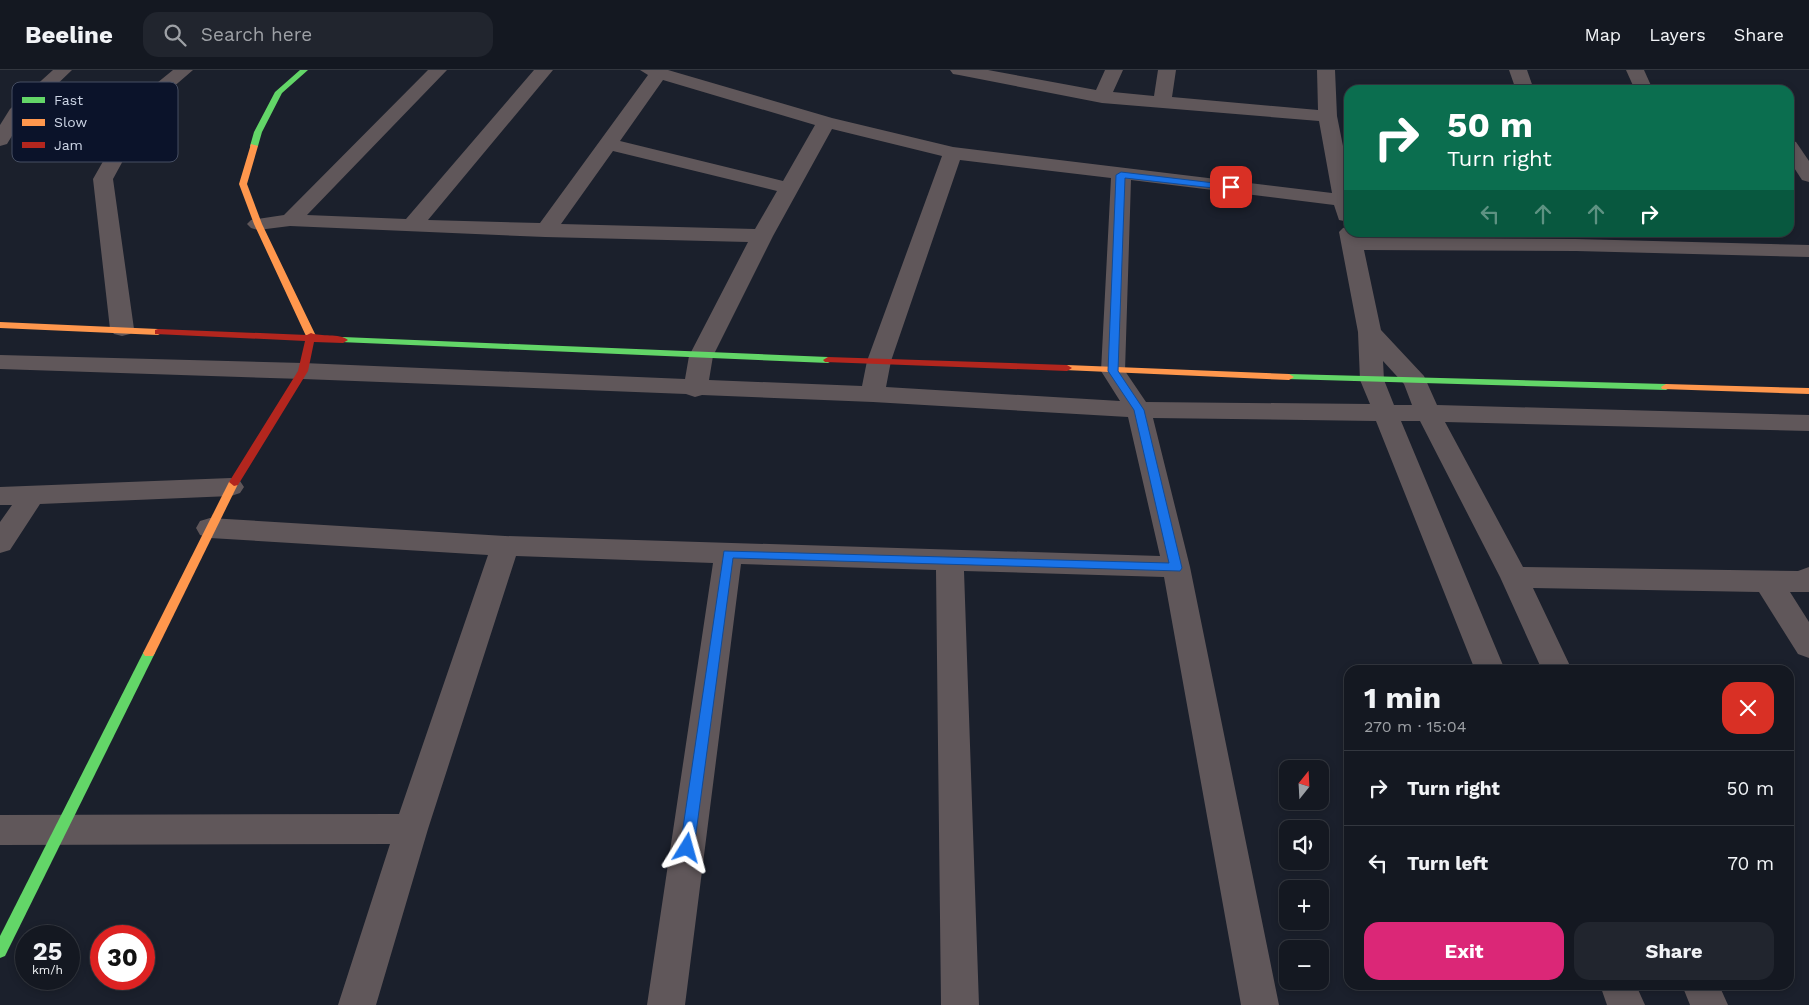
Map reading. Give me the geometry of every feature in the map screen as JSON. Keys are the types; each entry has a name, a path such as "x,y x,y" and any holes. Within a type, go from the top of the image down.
{"street":[{"path":"49,82 62,70"},
{"path":"169,82 184,70"},
{"path":"0,951 231,487 303,372 312,338 258,224 243,184 258,132 279,92 304,70"},
{"path":"290,220 438,70"},
{"path":"412,226 544,70"},
{"path":"961,70 1102,97 1328,116"},
{"path":"1102,97 1114,70"},
{"path":"1162,102 1167,70"},
{"path":"1326,70 1328,116 1344,208"},
{"path":"1518,70 1523,85"},
{"path":"1635,70 1642,85"},
{"path":"545,231 607,144 655,71 826,122 953,153 1121,175 1342,200"},
{"path":"0,140 12,121"},
{"path":"695,388 701,356 762,236 826,122"},
{"path":"607,144 788,188"},
{"path":"873,394 879,361 953,153"},
{"path":"1794,154 1809,176"},
{"path":"112,162 103,179 118,278 122,329"},
{"path":"1121,175 1113,371 1139,410 1176,568 1260,1005"},
{"path":"258,224 290,220 545,231 762,236"},
{"path":"1352,237 1370,332 1372,380 1488,665"},
{"path":"1485,237 1711,241 1809,251"},
{"path":"0,325 701,356 1372,380 1809,391"},
{"path":"1370,332 1415,381 1428,413 1514,577 1555,665"},
{"path":"0,362 873,394 1139,410 1428,413 1809,423"},
{"path":"0,496 231,487"},
{"path":"0,543 34,494"},
{"path":"210,528 506,546 1176,568"},
{"path":"358,1005 412,829 506,546"},
{"path":"666,1005 728,554"},
{"path":"950,561 960,1005"},
{"path":"1514,577 1768,582 1806,582 1809,577"},
{"path":"1768,582 1809,646"},
{"path":"0,830 412,829"},
{"path":"1620,990 1626,1005"},
{"path":"1702,990 1709,1005"}],"traffic: fast":[{"path":"254,146 258,132 279,92 304,70"},
{"path":"343,340 828,360"},
{"path":"1289,377 1666,387"},
{"path":"0,951 149,653"}],"traffic: slow":[{"path":"254,146 243,184 258,224 311,336"},
{"path":"0,325 158,332"},
{"path":"1067,368 1289,377"},
{"path":"1666,387 1809,391"},
{"path":"149,653 234,482"}],"traffic: jam":[{"path":"158,332 343,340"},
{"path":"234,482 303,371 311,336"},
{"path":"828,360 1067,368"}],"route":[{"path":"687,848 728,554 1176,568 1139,410 1113,371 1121,175 1231,187"}]}
